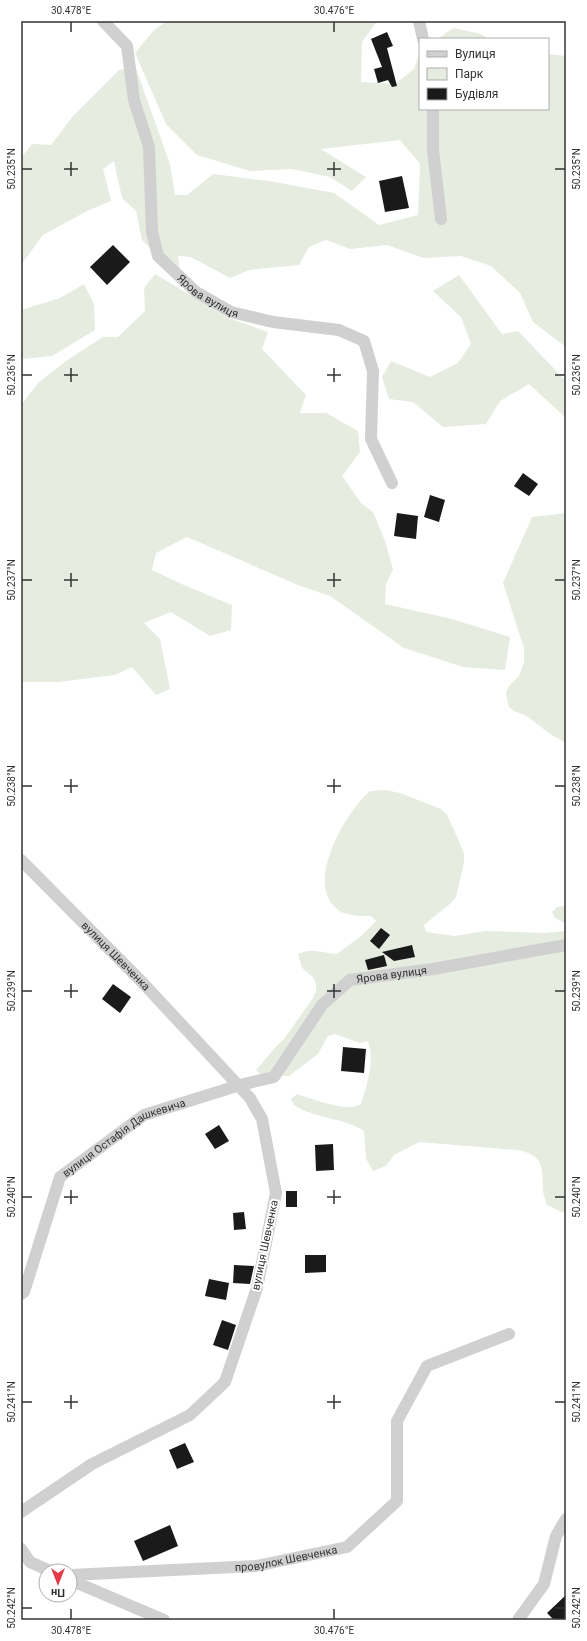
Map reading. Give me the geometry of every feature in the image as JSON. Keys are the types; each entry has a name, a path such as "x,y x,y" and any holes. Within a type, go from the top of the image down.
{"street":[{"name":"Ярова вулиця","path":"103,21 127,46 134,100 149,147 152,232 158,256 196,292 231,312 273,322 339,330 364,341 373,371 371,438 392,483"},
{"path":"419,21 423,38"},
{"path":"433,110 433,150 441,219"},
{"name":"вулиця Шевченка","path":"21,860 240,1085 250,1098 262,1119 276,1193 257,1288 225,1382 190,1414 92,1464 21,1512"},
{"name":"Ярова вулиця","path":"240,1085 274,1077 322,1005 350,980 433,968 566,945"},
{"name":"вулиця Остафія Дашкевича","path":"21,1294 24,1292 60,1176 144,1116 240,1085"},
{"name":"провулок Шевченка","path":"78,1575 256,1566 347,1547 397,1501 397,1421 427,1366 509,1334"},
{"path":"518,1620 544,1584 556,1536 566,1519"},
{"path":"21,1549 30,1562 38,1566"},
{"path":"78,1583 164,1620"}],"green space":[{"path":"167,21 377,21 362,42 361,82 395,84 414,69 419,55 419,110 549,110 549,54 566,56 566,347 533,322 520,293 491,266 461,256 423,258 387,245 350,249 326,240 309,247 299,265 249,270 230,278 191,257 178,256 180,272 162,260 142,240 136,211 122,198 114,161 103,169 111,201 87,211 43,235 21,265 21,158 32,144 51,145 73,116 119,70 135,66 170,164 175,195 187,195 213,174 269,181 334,193 379,225 418,215 420,164 400,140 321,149 366,177 352,191 330,177 292,169 250,171 197,155 166,124 135,53 154,30"},
{"path":"453,28 481,34 487,38 439,38"},
{"path":"155,274 228,318 268,332 262,349 306,395 300,413 326,413 358,431 360,452 342,476 361,503 373,512 385,541 393,569 386,584 385,604 452,619 510,637 505,670 463,667 404,648 330,596 298,585 187,537 156,553 152,570 232,605 231,630 210,636 171,612 144,623 160,639 170,689 156,695 132,667 115,675 58,682 21,682 21,405 39,382 69,359 103,337 118,337 145,311 144,288"},
{"path":"459,275 502,334 518,331 566,381 566,418 529,384 500,401 486,424 443,427 413,402 389,399 382,377 391,361 430,377 458,363 471,344 461,317 433,291"},
{"path":"84,284 94,304 95,330 52,356 21,359 21,310 60,298"},
{"path":"566,513 566,743 550,734 527,716 514,711 509,707 506,693 509,686 519,676 524,662 524,648 503,583 532,517"},
{"path":"385,790 400,793 441,809 447,815 464,854 464,862 456,897 451,903 424,925 426,932 455,936 485,931 544,933 566,931 566,1212 562,1212 547,1205 543,1192 540,1163 532,1155 526,1152 419,1142 394,1155 386,1166 373,1171 366,1159 364,1131 356,1126 302,1110 294,1105 291,1099 297,1094 339,1106 347,1107 361,1104 368,1081 371,1057 368,1041 360,1043 335,1034 328,1036 318,1054 289,1076 261,1075 256,1070 284,1039 313,998 316,991 316,984 313,977 302,968 298,954 308,951 317,951 337,954 361,936 376,921 371,916 351,915 338,910 332,904 326,892 325,877 328,861 334,844 351,813 370,791"},
{"path":"557,907 566,907 566,924 555,918 552,912"}],"building":[{"path":"387,32 393,46 387,48 397,86 392,87 388,80 378,83 374,69 382,67 371,39"},
{"path":"402,176 409,208 385,212 379,181"},
{"path":"113,245 130,262 107,285 90,267"},
{"path":"523,473 538,484 529,496 514,486"},
{"path":"430,495 445,500 439,522 424,517"},
{"path":"397,513 418,516 416,539 394,536"},
{"path":"381,928 390,935 379,949 370,941"},
{"path":"412,945 415,957 394,961 382,952"},
{"path":"384,955 387,966 368,970 365,960"},
{"path":"113,984 131,997 120,1013 102,999"},
{"path":"343,1047 366,1049 364,1073 341,1071"},
{"path":"219,1125 229,1141 215,1149 205,1134"},
{"path":"333,1144 334,1170 316,1171 315,1145"},
{"path":"286,1191 297,1191 297,1207 286,1207"},
{"path":"244,1212 246,1229 234,1230 233,1213"},
{"path":"305,1255 326,1255 326,1272 305,1273"},
{"path":"234,1265 254,1266 250,1284 233,1283"},
{"path":"209,1279 229,1283 226,1300 205,1296"},
{"path":"222,1320 236,1325 228,1350 213,1345"},
{"path":"185,1443 194,1462 177,1469 169,1450"},
{"path":"170,1525 178,1546 143,1561 134,1541"},
{"path":"566,1595 566,1620 554,1620 547,1613"}]}
